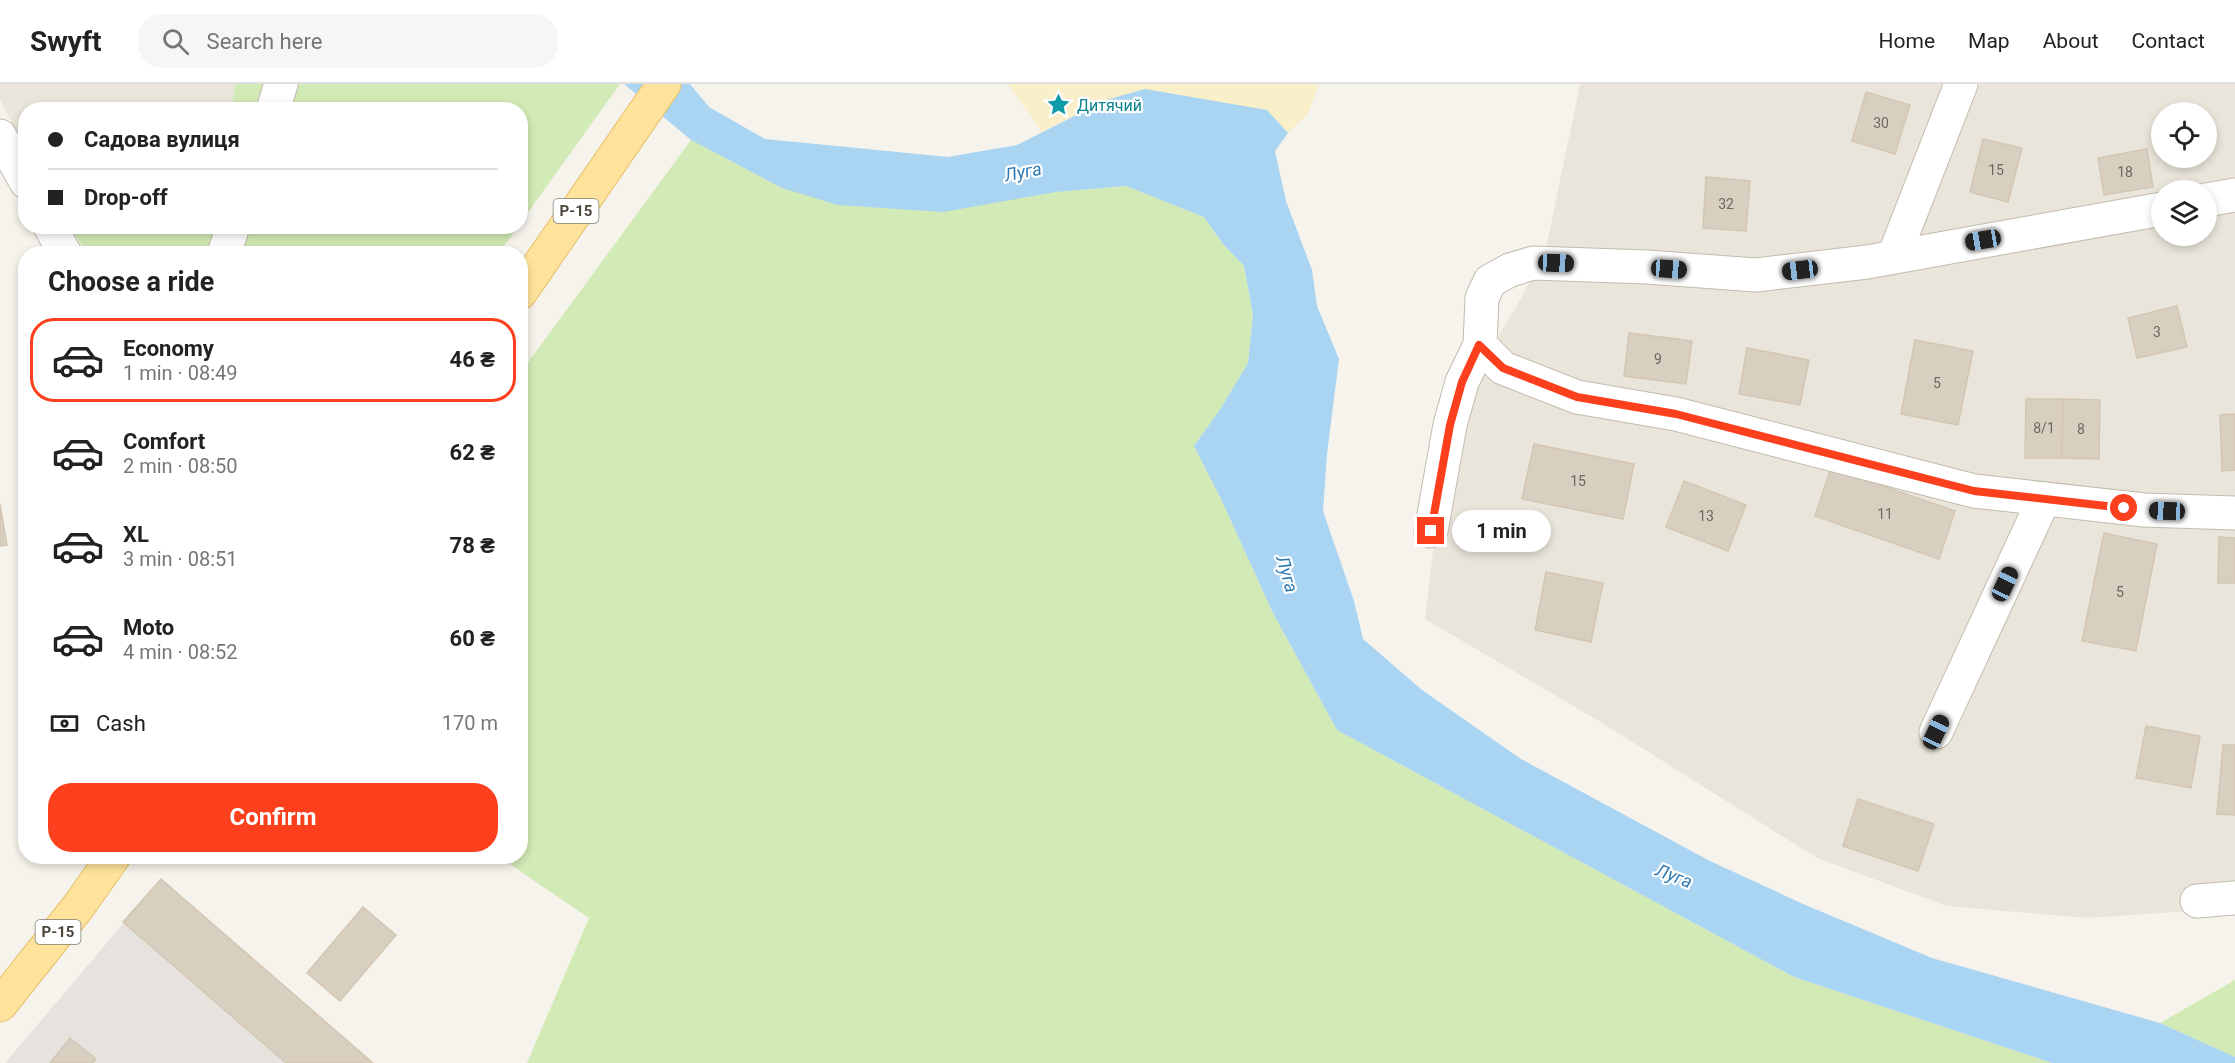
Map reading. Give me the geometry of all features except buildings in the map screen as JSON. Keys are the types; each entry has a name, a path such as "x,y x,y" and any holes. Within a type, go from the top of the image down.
{"main road":[{"name":"Р-15","path":"528,281 664,84"},
{"name":"Р-15","path":"0,1005 78,907 108,864"}],"street":[{"path":"275,102 281,84"},
{"path":"1894,256 1961,84"},
{"path":"0,136 18,168"},
{"path":"2217,198 2235,195"},
{"path":"1431,531 1450,425 1462,382 1479,345 1482,298 1490,281 1510,270 1533,263 1647,267 1756,275 1867,262 2151,210"},
{"path":"1479,345 1503,368 1577,397 1676,414 1974,491 2144,510 2235,513"},
{"path":"1936,732 2044,499"},
{"path":"2197,901 2235,898"}],"shaded area":[{"path":"0,84 235,84 232,102 18,102 18,134 0,100"},
{"path":"1580,84 2235,84 2235,908 2088,918 1947,906 1817,858 1599,721 1425,619 1436,525 1460,399 1516,307 1545,253"},
{"path":"161,879 373,1063 5,1063"}],"green space":[{"path":"235,84 620,84 528,212 528,102 232,102"},
{"path":"691,140 782,188 1056,192 1126,186 1204,217 1223,244 1244,266 1253,315 1248,363 1221,408 1194,446 1273,613 1337,730 1794,977 2052,1063 527,1063 589,918 509,864 528,864 528,362"},
{"path":"75,234 513,234 504,246 82,246"},
{"path":"2235,980 2235,1057 2160,1023"}],"sand":[{"name":"Дитячий","path":"1008,84 1319,84 1308,114 1288,133 1267,110 1106,100 1042,132"}],"water":[{"name":"Луга","path":"624,84 690,84 709,107 765,139 948,157 1017,145 1106,100 1145,89 1267,110 1288,133 1275,151 1286,201 1312,270 1317,306 1339,359 1327,454 1323,511 1354,601 1363,639 1422,690 1521,759 1710,861 1803,904 1932,958 2160,1023 2235,1057 2235,1063 2052,1063 1794,977 1337,730 1273,613 1194,446 1221,408 1248,363 1253,315 1244,266 1223,244 1204,217 1126,186 1056,192 943,212 838,205 782,188 691,140"}],"place":[{"name":"Дитячий","path":"1059,105"}],"route":[{"path":"1431,531 1450,425 1462,382 1479,345 1503,368 1577,397 1676,414 1974,491 2124,508"}]}
